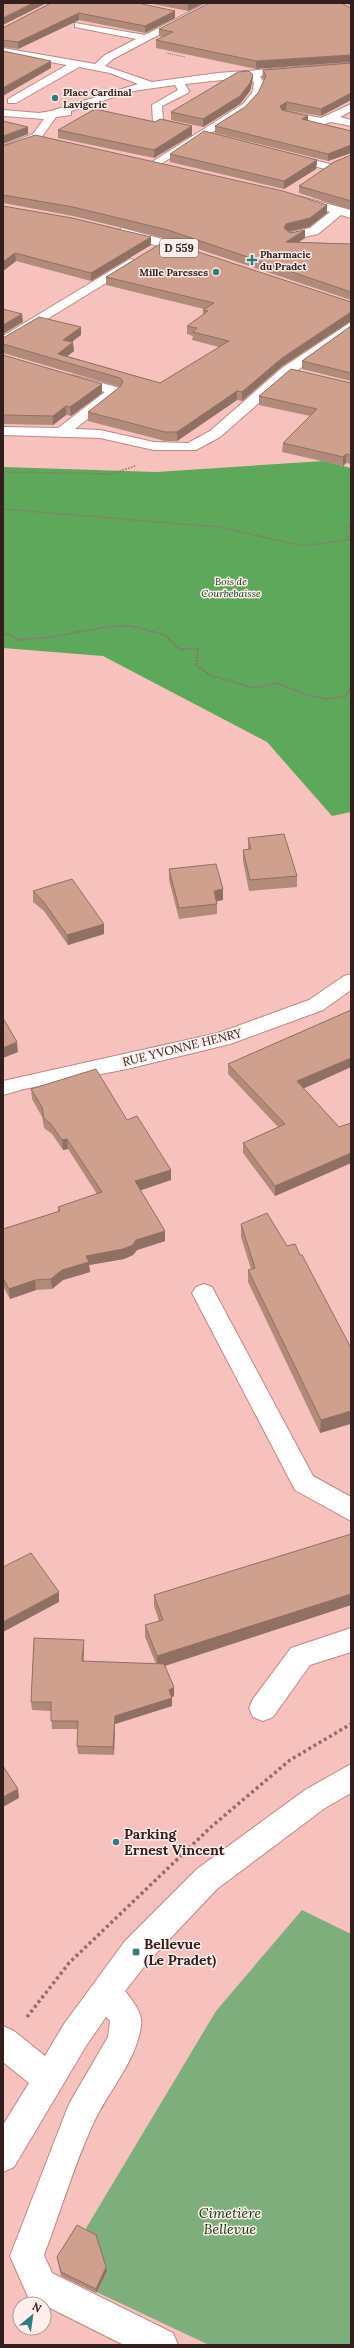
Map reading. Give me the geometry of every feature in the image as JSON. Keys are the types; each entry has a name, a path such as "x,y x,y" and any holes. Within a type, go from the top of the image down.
{"street":[{"path":"97,67 109,57 214,3"},
{"path":"173,13 189,16"},
{"path":"78,25 146,38"},
{"path":"3,51 112,70 154,86"},
{"path":"12,101 77,64"},
{"path":"3,113 52,115 79,111 144,92 154,86 253,73 351,66"},
{"path":"312,69 351,78"},
{"path":"171,167 152,163 204,134 247,106 257,94 259,83 253,73"},
{"path":"180,82 184,91 157,106 158,122 217,138"},
{"path":"286,114 322,122 351,107"},
{"path":"3,150 37,136 52,115"},
{"path":"330,118 351,123"},
{"path":"37,136 49,142"},
{"path":"276,153 333,165 317,175"},
{"path":"298,187 286,195 345,212"},
{"path":"292,236 314,231 345,212"},
{"name":"D 559","path":"111,230 164,243 200,254"},
{"path":"3,342 164,243"},
{"path":"3,431 100,434 154,446 191,447 215,434 287,371 351,326"},
{"path":"287,371 302,375"},
{"path":"61,433 115,391 63,376"},
{"name":"RUE YVONNE HENRY","path":"3,1088 22,1082 127,1062 223,1039 316,1005 351,981"},
{"path":"204,1293 304,1483 351,1510"},
{"path":"263,1708 301,1656 351,1640"},
{"path":"3,2156 48,2078 105,1992 136,1952 207,1879 314,1799 351,1777"},
{"path":"105,1992 124,2014 126,2024 122,2042 80,2115 27,2256 40,2285 161,2345"},
{"path":"3,2042 48,2078"}],"path":[{"path":"3,472 111,474 138,465"},
{"path":"3,509 219,527 303,546 348,540 346,526 351,525"},
{"path":"3,634 10,634 18,640 51,637 112,626 131,626 165,635 179,649 198,649 196,665 210,675 234,683 254,688 277,683 307,695 327,699 346,696 351,686"}],"green space":[{"name":"Bois de Courbebaisse","path":"324,461 351,468 351,812 332,816 267,742 103,656 3,648 3,467 156,472"},
{"name":"Cimetière Bellevue","path":"302,1910 351,1934 351,2345 209,2345 86,2287 76,2245 216,2011"}],"building":[{"path":"3,3 33,3 3,18"},
{"path":"51,3 138,3 175,11 145,26 79,13 18,42 3,40 3,28"},
{"path":"209,3 341,3 351,8 351,55 256,61 156,40 173,32 159,29"},
{"path":"3,51 51,61 3,88"},
{"path":"351,63 351,93 321,109 287,102 280,106 282,110 308,116 302,119 351,131 351,145 328,154 215,126 245,107 258,93 266,76 263,70"},
{"path":"249,71 253,75 250,83 240,96 203,119 171,112 238,72"},
{"path":"95,109 155,122 160,119 192,126 154,150 58,130"},
{"path":"3,121 28,127 3,136"},
{"path":"204,131 317,160 284,181 170,154"},
{"path":"35,135 283,191 327,205 310,218 286,224 284,228 290,233 305,230 286,242 351,244 351,292 168,230 73,207 3,195 3,146"},
{"path":"351,155 351,201 299,186 334,162"},
{"path":"3,206 72,218 151,237 91,273 15,253 3,262"},
{"path":"165,241 351,302 351,312 282,358 242,392 237,391 177,432 165,432 88,412 121,386 123,381 120,378 3,344 3,338 39,317 81,327 63,340 73,342 58,354 160,383 229,341 193,332 197,328 187,326 208,311 203,310 214,303 106,277"},
{"path":"3,309 22,314 3,325"},
{"path":"351,326 351,373 302,361"},
{"path":"3,355 102,384 70,407 66,406 53,416 3,415"},
{"path":"291,369 351,383 351,455 346,454 343,457 283,443 317,409 259,396"},
{"path":"284,834 297,876 250,880 243,850 251,849 248,838"},
{"path":"216,864 223,889 214,891 217,904 179,908 169,869"},
{"path":"72,879 104,924 67,935 43,901 33,891"},
{"path":"351,1010 351,1058 297,1081 339,1127 351,1123 351,1153 275,1186 243,1143 285,1124 228,1064"},
{"path":"3,1018 17,1042 3,1048"},
{"path":"96,1069 127,1120 137,1116 171,1170 135,1181 165,1231 136,1240 133,1245 123,1249 86,1256 89,1262 62,1270 51,1279 35,1280 9,1289 3,1278 3,1229 60,1211 58,1207 102,1192 67,1139 62,1140 51,1124 44,1118 42,1107 31,1089"},
{"path":"267,1213 287,1246 295,1244 300,1255 302,1255 351,1348 351,1411 321,1420 248,1270 255,1268 241,1224"},
{"path":"351,1534 351,1594 157,1656 145,1625 163,1620 154,1595"},
{"path":"31,1553 59,1592 3,1622 3,1567"},
{"path":"34,1638 84,1640 82,1661 164,1664 174,1687 169,1690 172,1698 115,1716 113,1747 77,1746 78,1721 51,1721 51,1702 31,1702"},
{"path":"3,1766 18,1789 3,1797"},
{"path":"77,2225 96,2235 106,2267 96,2289 61,2272 57,2257"}],"place":[{"name":"Place Cardinal Lavigerie","path":"55,98"},
{"name":"Pharmacie du Pradet","path":"252,260"},
{"name":"Mille Paresses","path":"216,272"},
{"name":"Parking Ernest Vincent","path":"116,1842"},
{"name":"Bellevue (Le Pradet)","path":"136,1952"}]}
